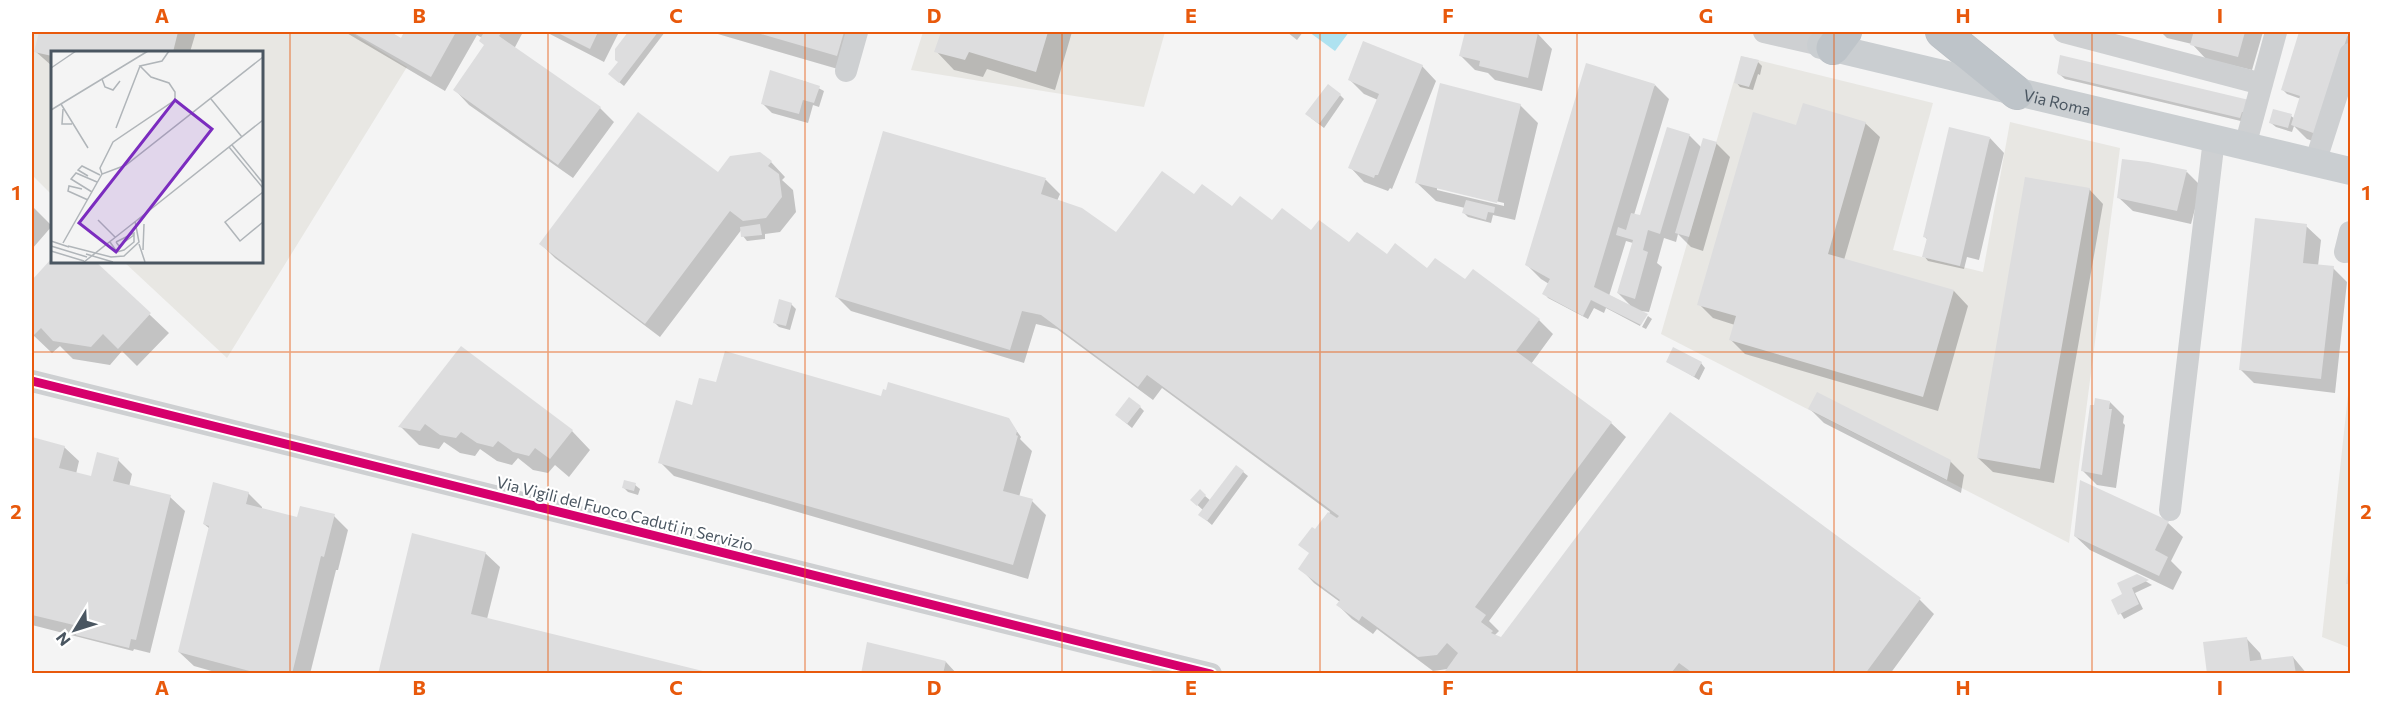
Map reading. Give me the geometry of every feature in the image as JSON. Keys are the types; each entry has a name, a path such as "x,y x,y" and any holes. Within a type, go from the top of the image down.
{"highway":[{"path":"1942,32 2017,93"}],"main road":[{"name":"Via Roma","path":"1829,39 2017,93 2350,171"}],"street":[{"path":"846,70 857,32"},
{"name":"Via Roma","path":"1764,32 1829,39"},
{"path":"2064,32 2262,84"},
{"path":"2245,146 2276,32"},
{"path":"2315,163 2350,54"},
{"path":"2170,510 2214,139"},
{"name":"Via Vigili del Fuoco Caduti in Servizio","path":"32,381 1211,674"}],"shaded area":[{"path":"32,32 350,32 407,67 227,358 124,262 262,262 262,51 51,51 51,194 32,175"},
{"path":"923,32 1165,32 1144,107 911,70"},
{"path":"1741,56 1933,103 1893,250 1983,272 2010,122 2120,148 2069,543 1661,334"},
{"path":"2350,376 2350,648 2322,637"}],"water":[{"path":"1309,32 1349,32 1335,51"}],"building":[{"path":"39,32 178,32 173,51 51,51 51,56 34,52"},
{"path":"352,32 391,32 401,38 404,32 456,32 431,77"},
{"path":"484,32 502,32 499,36 601,107 558,165 453,90 484,45 479,41"},
{"path":"556,32 598,32 590,49"},
{"path":"628,32 658,32 619,83 608,74 618,62 615,60 615,49"},
{"path":"754,32 844,32 837,56"},
{"path":"941,32 1048,32 1036,72 969,52 965,60 934,52"},
{"path":"1465,32 1538,33 1528,78 1479,66 1480,61 1459,56"},
{"path":"2188,32 2245,32 2238,57 2190,45 2193,34"},
{"path":"2299,32 2348,34 2316,134 2291,125 2300,96 2281,90"},
{"path":"1363,41 1423,65 1378,175 1374,178 1348,168 1379,94 1348,80"},
{"path":"2060,55 2249,100 2246,112 2242,112 2240,118 2059,75 2057,73"},
{"path":"1741,56 1759,60 1749,87 1734,83"},
{"path":"1586,63 1655,84 1594,287 1648,314 1641,325 1591,300 1583,316 1542,294 1550,279 1525,265"},
{"path":"770,70 820,86 814,103 803,100 799,114 761,104"},
{"path":"1440,83 1521,104 1497,203 1415,183"},
{"path":"1328,84 1341,94 1319,124 1305,114"},
{"path":"1803,103 1866,122 1828,254 1954,290 1923,397 1729,340 1736,316 1697,305 1753,112 1796,125"},
{"path":"2273,109 2292,114 2288,128 2269,123"},
{"path":"638,112 718,172 730,156 760,152 772,161 768,166 779,174 782,197 766,218 743,221 730,211 645,324 539,244"},
{"path":"1667,127 1690,134 1660,234 1648,230 1643,250 1648,252 1635,299 1617,293 1633,240 1616,235 1618,227 1626,230 1631,213 1640,215"},
{"path":"1949,127 1990,137 1960,266 1922,257 1927,238 1923,237"},
{"path":"883,131 1046,178 1041,194 1082,208 1116,232 1162,171 1194,194 1202,184 1232,206 1240,196 1272,220 1282,208 1311,230 1319,220 1349,242 1357,232 1387,254 1395,243 1427,268 1435,258 1465,279 1473,269 1540,319 1516,351 1612,422 1475,607 1486,615 1481,622 1493,631 1491,633 1501,637 1670,412 1921,598 1865,674 1694,674 1679,663 1672,672 1674,674 1443,674 1458,653 1447,643 1437,655 1418,657 1362,616 1359,621 1336,605 1340,600 1298,569 1309,553 1298,545 1312,527 1315,529 1328,512 1337,518 1339,516 1147,375 1138,387 1041,315 1022,311 1010,350 835,297"},
{"path":"1703,138 1717,142 1689,237 1675,233"},
{"path":"2122,159 2187,170 2177,211 2117,198"},
{"path":"2025,177 2090,188 2040,469 1977,458"},
{"path":"1466,200 1495,207 1494,213 1488,212 1486,220 1462,213"},
{"path":"2255,218 2307,224 2303,263 2334,266 2321,379 2239,370"},
{"path":"760,224 762,235 741,237 740,227"},
{"path":"51,259 51,262 96,262 151,313 118,349 103,334 91,347 53,341 41,328 33,336 32,280"},
{"path":"779,299 792,303 786,326 773,323"},
{"path":"461,346 573,430 550,459 535,448 529,456 513,452 498,441 493,447 477,443 461,432 456,438 440,435 425,424 420,431 398,427"},
{"path":"1673,347 1702,362 1694,377 1666,362"},
{"path":"725,351 881,396 888,382 1009,418 1018,436 1003,491 1033,499 1013,565 658,463 676,400 692,405 699,378 716,382"},
{"path":"1817,392 1951,460 1947,480 1808,409"},
{"path":"1129,397 1141,406 1127,424 1115,415"},
{"path":"2095,398 2110,401 2109,409 2112,409 2102,475 2081,471 2090,405 2094,405"},
{"path":"32,437 65,446 59,468 91,476 97,452 119,458 113,481 171,495 136,640 131,639 129,648 76,635 78,626 32,615"},
{"path":"1236,465 1244,471 1207,521 1198,515"},
{"path":"624,480 636,483 634,491 622,488"},
{"path":"2080,480 2169,521 2155,550 2168,557 2159,576 2074,536"},
{"path":"213,482 249,492 246,504 297,517 300,506 335,514 324,557 321,556 292,674 261,674 178,652 209,526 203,524"},
{"path":"1200,489 1206,495 1197,506 1190,500"},
{"path":"412,533 486,552 471,614 715,674 378,674"},
{"path":"2349,561 2350,584 2346,584"},
{"path":"2137,574 2149,580 2132,588 2139,604 2118,615 2111,600 2122,594 2117,583"},
{"path":"2247,637 2250,661 2293,656 2296,674 2207,674 2203,642"},
{"path":"867,642 946,661 943,674 861,674"}],"cycle path":[{"path":"32,381 1211,674"}]}
